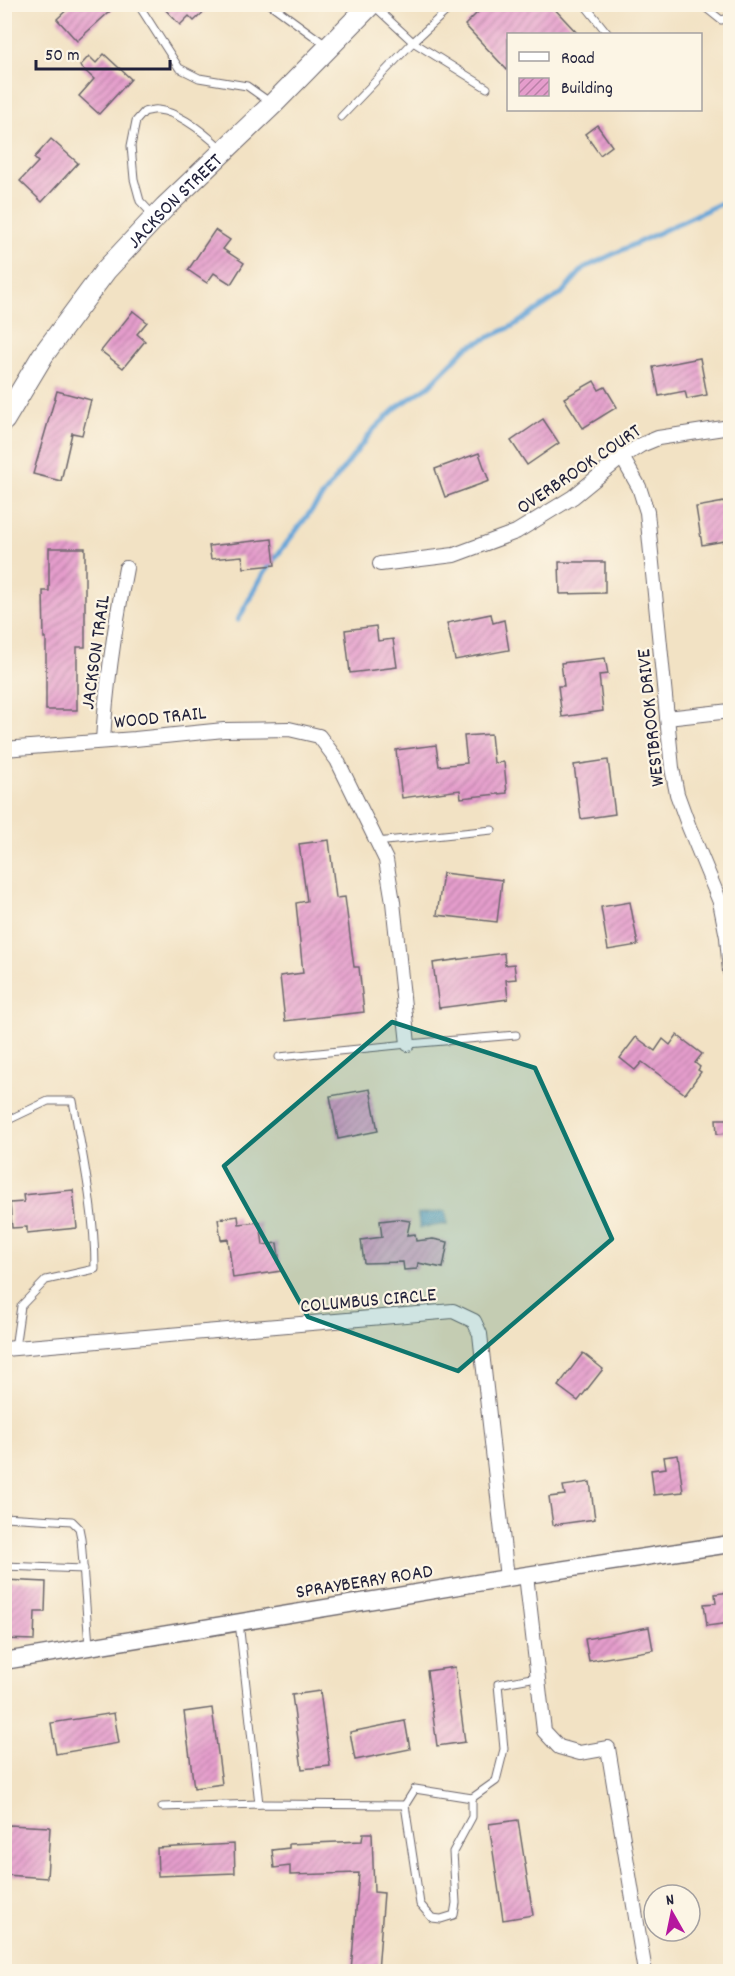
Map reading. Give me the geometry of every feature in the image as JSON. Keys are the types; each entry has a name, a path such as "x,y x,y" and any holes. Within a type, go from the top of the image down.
{"main road":[{"name":"JACKSON STREET","path":"4,420 43,354 106,270 155,217 225,152 372,4"}],"street":[{"name":"OVERBROOK COURT","path":"380,564 454,555 516,532 573,497 622,457 641,445 658,438 730,428"},
{"name":"WESTBROOK DRIVE","path":"622,457 639,487 647,512 672,768 677,794 720,902 727,937 730,972"},
{"name":"JACKSON TRAIL","path":"103,741 105,701 126,568"},
{"path":"667,717 730,711"},
{"name":"WOOD TRAIL","path":"4,749 224,730 289,729 319,736 337,760 376,842"},
{"path":"376,842 386,860 393,902 408,1044"},
{"name":"COLUMBUS CIRCLE","path":"10,1348 453,1311 474,1321 480,1334 507,1578"},
{"name":"SPRAYBERRY ROAD","path":"4,1661 507,1578 730,1544"},
{"path":"526,1575 544,1731 559,1747 580,1753 608,1748 645,1971"}],"lane":[{"path":"138,4 179,68 199,78 247,86 273,104"},
{"path":"270,4 329,47"},
{"path":"372,4 413,42 487,88"},
{"path":"341,117 413,42 454,4"},
{"path":"584,4 607,33"},
{"path":"701,4 721,20 730,18"},
{"path":"155,217 140,201 134,179 131,146 136,121 144,112 157,109 172,114 201,131 225,152"},
{"path":"376,842 492,830"},
{"path":"279,1057 516,1035"},
{"path":"4,1122 48,1101 73,1101 95,1238 95,1269 46,1280 21,1306 10,1348"},
{"path":"4,1517 72,1521 79,1528 89,1647"},
{"path":"4,1566 84,1569"},
{"path":"240,1622 259,1804"},
{"path":"472,1798 472,1817 453,1852 456,1903 454,1915 441,1919 432,1918 420,1905 405,1805 415,1789 472,1798 496,1781 504,1749 498,1684 537,1677"},
{"path":"162,1807 259,1804 405,1805"}],"highlighted area":[{"path":"392,1022 535,1068 612,1239 458,1371 308,1317 224,1166"}],"water":[{"path":"446,1211 447,1224 420,1228 418,1214"}],"building":[{"path":"73,4 118,4 77,41 57,19"},
{"path":"160,4 212,4 194,21 189,16 180,25"},
{"path":"486,4 550,4 577,33 507,33 507,70 465,25"},
{"path":"104,54 131,79 99,114 79,96 94,79 80,66 89,56 96,63"},
{"path":"597,125 612,146 600,155 585,134"},
{"path":"51,139 78,163 42,202 20,181 38,162 34,158"},
{"path":"215,230 230,240 223,249 244,263 231,284 214,273 207,283 188,270"},
{"path":"133,311 147,322 137,334 145,341 123,368 101,351"},
{"path":"700,358 707,395 687,399 685,391 659,396 653,367"},
{"path":"594,381 599,390 605,387 617,407 583,428 564,398"},
{"path":"57,391 91,400 82,435 72,433 61,481 33,474"},
{"path":"543,419 559,443 527,465 511,441"},
{"path":"479,453 489,481 445,497 435,469"},
{"path":"730,501 730,540 702,545 696,507"},
{"path":"272,539 275,565 244,568 242,556 211,559 209,546"},
{"path":"49,548 85,548 85,647 77,647 77,710 46,710 46,638 44,638 43,591 49,591"},
{"path":"559,562 605,562 605,593 560,594"},
{"path":"491,614 493,623 504,620 509,650 455,660 447,623"},
{"path":"376,626 378,641 393,639 397,667 350,673 345,630"},
{"path":"605,658 608,674 599,675 603,711 562,717 558,686 564,686 561,663"},
{"path":"491,734 494,763 504,762 507,793 461,798 460,790 402,798 396,750 436,745 439,766 467,763 464,736"},
{"path":"608,760 615,814 581,819 574,765"},
{"path":"329,840 336,898 345,897 354,967 359,967 364,1012 285,1021 280,976 303,973 296,903 307,901 299,844"},
{"path":"443,873 502,880 497,922 437,915"},
{"path":"630,902 638,945 608,950 601,907"},
{"path":"504,953 505,965 514,964 516,979 506,980 508,999 439,1008 433,963"},
{"path":"677,1035 702,1054 695,1063 700,1067 698,1070 701,1072 685,1094 642,1062 635,1070 620,1058 636,1037 655,1051 663,1039 670,1045"},
{"path":"370,1089 378,1131 338,1139 330,1096"},
{"path":"716,1119 730,1119 730,1133 717,1134"},
{"path":"73,1190 77,1228 27,1233 27,1227 12,1228 10,1203 24,1202 23,1195"},
{"path":"238,1216 239,1224 260,1222 263,1245 277,1243 281,1271 233,1278 228,1239 221,1240 218,1219"},
{"path":"397,1219 410,1221 407,1235 415,1234 416,1241 433,1239 448,1242 443,1268 418,1263 417,1269 404,1270 403,1262 364,1263 361,1240 382,1237 380,1221"},
{"path":"583,1353 603,1369 578,1401 558,1386"},
{"path":"678,1455 683,1492 654,1495 651,1470 666,1468 664,1457"},
{"path":"590,1482 595,1519 553,1525 549,1497 565,1495 563,1486"},
{"path":"4,1580 46,1582 45,1612 35,1612 34,1640 4,1639"},
{"path":"730,1592 730,1623 707,1626 704,1604 716,1603 715,1594"},
{"path":"649,1627 653,1650 589,1661 585,1639"},
{"path":"455,1667 465,1742 437,1746 427,1671"},
{"path":"320,1691 330,1766 302,1769 292,1695"},
{"path":"212,1708 222,1784 194,1788 184,1712"},
{"path":"114,1713 119,1743 56,1754 51,1723"},
{"path":"405,1721 410,1749 355,1760 350,1732"},
{"path":"518,1820 533,1915 503,1920 489,1824"},
{"path":"8,1825 50,1827 47,1878 6,1875"},
{"path":"363,1833 372,1833 374,1892 384,1893 378,1971 351,1971 359,1873 290,1875 290,1866 274,1868 272,1850 289,1848 289,1844 362,1841"},
{"path":"234,1844 235,1873 158,1876 157,1848"}],"waterway":[{"path":"238,620 263,574 373,430 396,408 430,385 466,348 513,326 561,294 584,268 730,199"}]}
